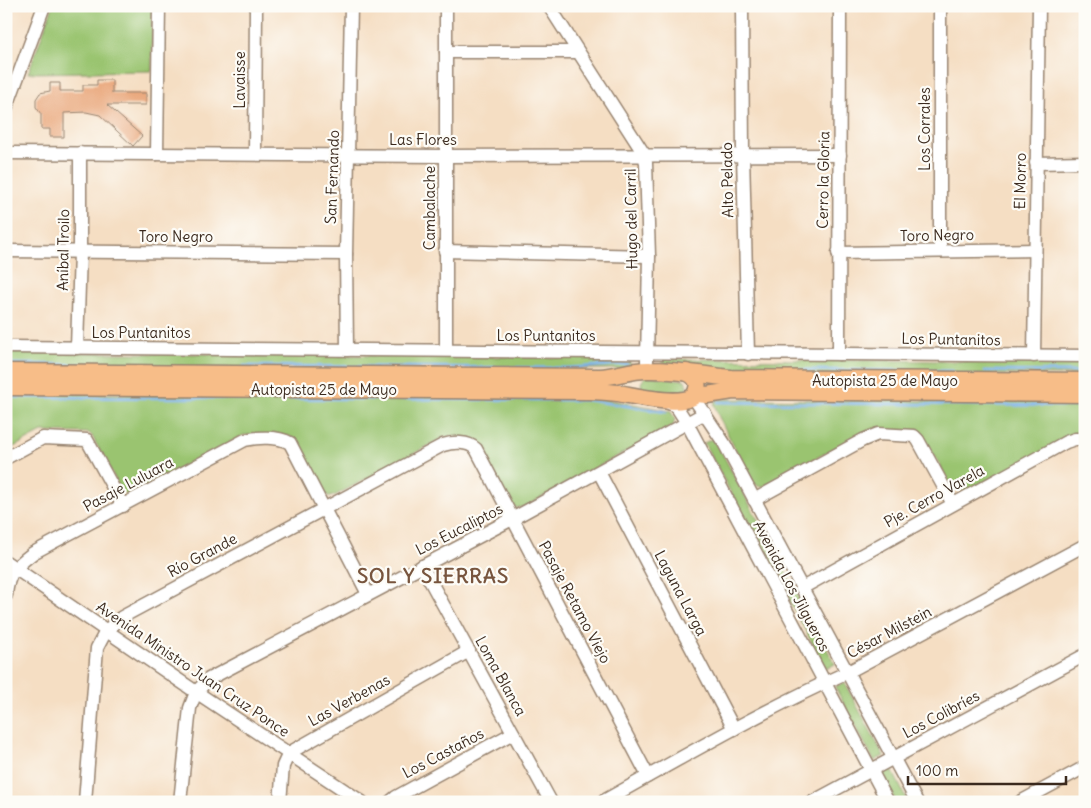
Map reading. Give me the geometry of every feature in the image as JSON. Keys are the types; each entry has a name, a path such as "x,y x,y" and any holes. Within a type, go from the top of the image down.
{"main road":[{"name":"Autopista 25 de Mayo","path":"6,372 600,377 618,376 645,370 686,372 731,378 1085,381"},
{"path":"645,370 635,376 632,382 635,393 649,399"},
{"path":"686,372 697,380 698,385 694,395"},
{"name":"Autopista 25 de Mayo","path":"6,387 590,391 617,393 649,399 682,400 694,395 733,391 1085,394"}],"street":[{"path":"6,110 44,6"},
{"path":"157,154 159,6"},
{"name":"Lavaisse","path":"255,154 256,6"},
{"name":"San Fernando","path":"347,350 346,254 351,6"},
{"name":"Cambalache","path":"446,6 446,350"},
{"name":"Hugo del Carril","path":"549,6 644,154 646,163 648,256 647,352 645,370"},
{"name":"Alto Pelado","path":"742,6 743,154 748,354"},
{"name":"Cerro la Gloria","path":"839,354 840,6"},
{"name":"Los Corrales","path":"940,6 940,251"},
{"name":"El Morro","path":"1034,356 1039,6"},
{"path":"446,52 578,52"},
{"name":"Las Flores","path":"6,153 445,156 840,155"},
{"name":"Aníbal Troilo","path":"78,348 80,153"},
{"path":"1036,163 1085,162"},
{"name":"Toro Negro","path":"838,252 1035,250"},
{"name":"Toro Negro","path":"6,251 346,254"},
{"path":"445,251 648,256"},
{"name":"Los Puntanitos","path":"6,347 1085,356"},
{"name":"Avenida Los Jilgueros","path":"694,395 724,443 917,802"},
{"name":"Avenida Los Jilgueros","path":"649,399 676,406 687,423 888,802"},
{"name":"Los Eucaliptos","path":"196,692 208,679 512,520 705,413"},
{"path":"754,500 863,440 878,434 914,436 953,504"},
{"path":"6,458 43,438 87,440 123,506"},
{"name":"Pasaje Luluara","path":"10,565 244,440 283,439 290,443 324,508"},
{"name":"Pje. Cerro Varela","path":"802,588 1066,442 1075,439 1085,439"},
{"name":"Río Grande","path":"85,802 97,648 106,631 122,616 443,444 452,442 472,445"},
{"name":"Pasaje Retamo Viejo","path":"472,445 476,449 648,776"},
{"name":"Laguna Larga","path":"599,472 734,729"},
{"path":"324,508 368,594"},
{"name":"César Milstein","path":"602,802 734,729 848,672 1085,545"},
{"path":"6,595 10,565"},
{"name":"Avenida Ministro Juan Cruz Ponce","path":"10,565 362,802"},
{"name":"Loma Blanca","path":"422,566 551,802"},
{"name":"Las Verbenas","path":"289,753 469,651"},
{"name":"Los Colibríes","path":"812,802 1085,655"},
{"path":"180,802 190,708 196,692"},
{"name":"Los Castaños","path":"390,802 396,796 513,733"},
{"path":"280,802 283,766 289,753"},
{"path":"1020,802 1085,767"}],"green space":[{"path":"53,6 152,6 152,71 28,73"},
{"path":"6,352 624,358 628,359 631,364 622,369 6,367"},
{"path":"662,359 1085,362 1085,375 748,374 663,363"},
{"path":"648,376 685,380 687,389 680,392 646,392 643,390 641,383"},
{"path":"6,393 596,397 670,411 675,418 673,426 524,507 516,508 511,504 472,439 449,436 330,497 324,493 297,442 289,436 244,435 132,494 126,495 121,490 89,433 42,432 6,451"},
{"path":"716,400 1085,402 1085,433 965,491 953,489 922,433 918,430 863,433 764,486 758,486 752,482 719,417 714,404"},
{"path":"714,438 835,664 826,669 704,443"},
{"path":"844,682 884,756 874,761 835,687"},
{"path":"891,768 908,802 896,802 881,773"}],"building":[{"path":"97,80 112,80 112,93 146,93 146,105 107,105 142,136 133,146 100,115 86,112 64,113 64,137 50,137 50,129 41,129 41,114 36,107 36,99 40,93 50,91 50,83 60,83 60,91 83,91 83,85 97,85"}],"waterway":[{"path":"6,364 111,365"},
{"path":"244,366 569,368 627,364"},
{"path":"679,364 703,366"},
{"path":"794,370 952,371"},
{"path":"985,371 1085,372"},
{"path":"6,397 588,400 666,412"},
{"path":"718,402 1085,406"}],"district":[{"name":"SOL Y SIERRAS","path":"433,575"}]}
